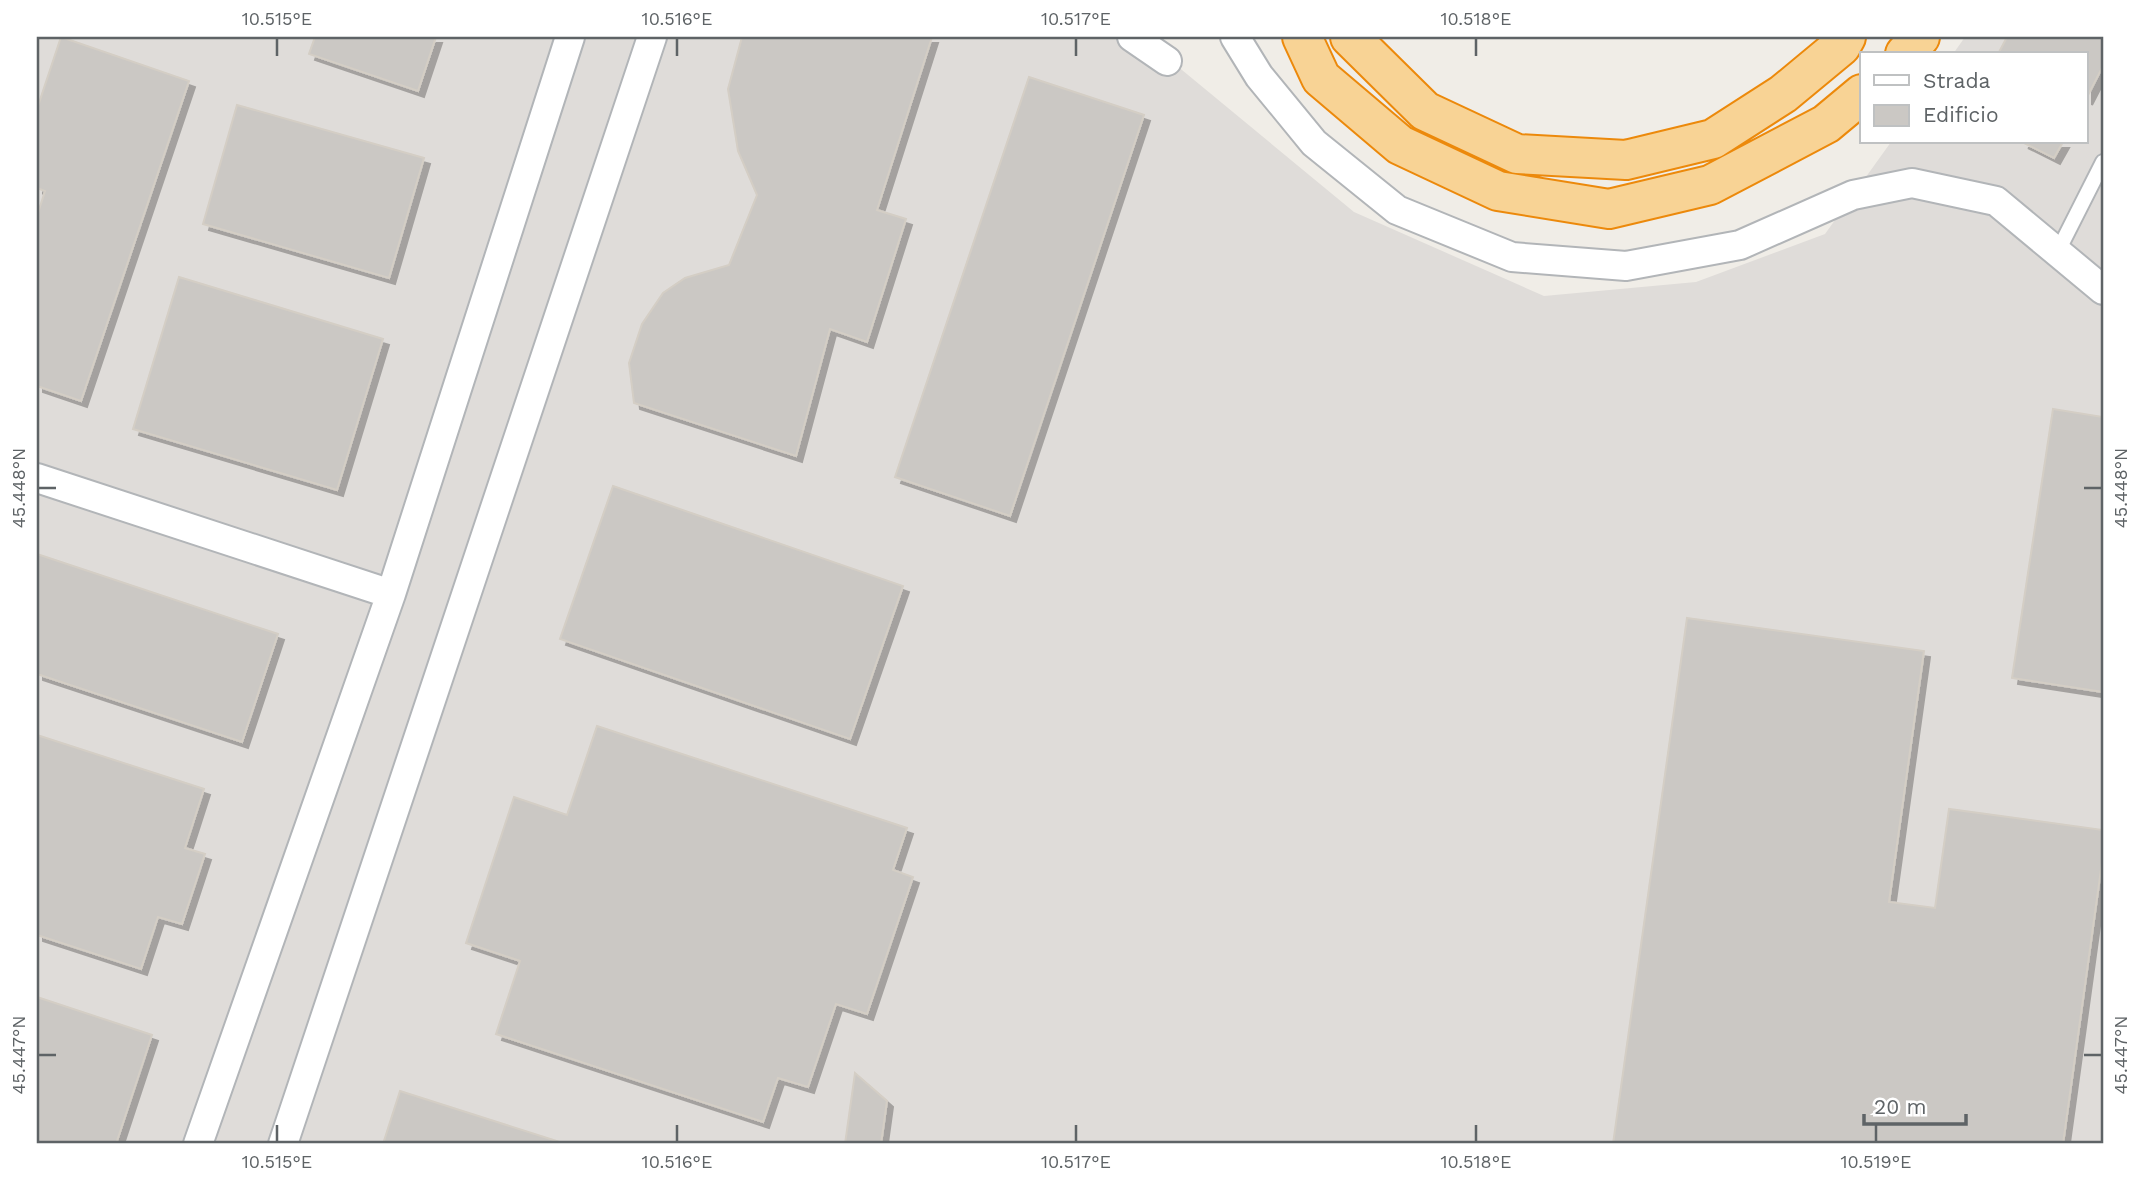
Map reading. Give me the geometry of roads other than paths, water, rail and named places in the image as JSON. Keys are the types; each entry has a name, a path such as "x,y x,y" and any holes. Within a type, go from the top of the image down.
{"highway":[{"path":"1302,37 1321,78 1401,145 1498,191 1609,209 1710,185 1826,124 1860,96"},
{"path":"1350,37 1425,111 1517,154 1626,159 1713,139 1783,94 1841,46 1846,37"},
{"path":"1907,52 1920,37"}],"street":[{"path":"198,1144 391,594 570,37"},
{"path":"283,1144 652,37"},
{"path":"1132,37 1167,61"},
{"path":"1235,37 1259,76 1314,143 1397,210 1512,257 1626,266 1689,255 1740,245 1853,195 1912,183 1996,201 2103,290"},
{"path":"37,478 391,594"}],"lane":[{"path":"2057,251 2103,162"}]}
